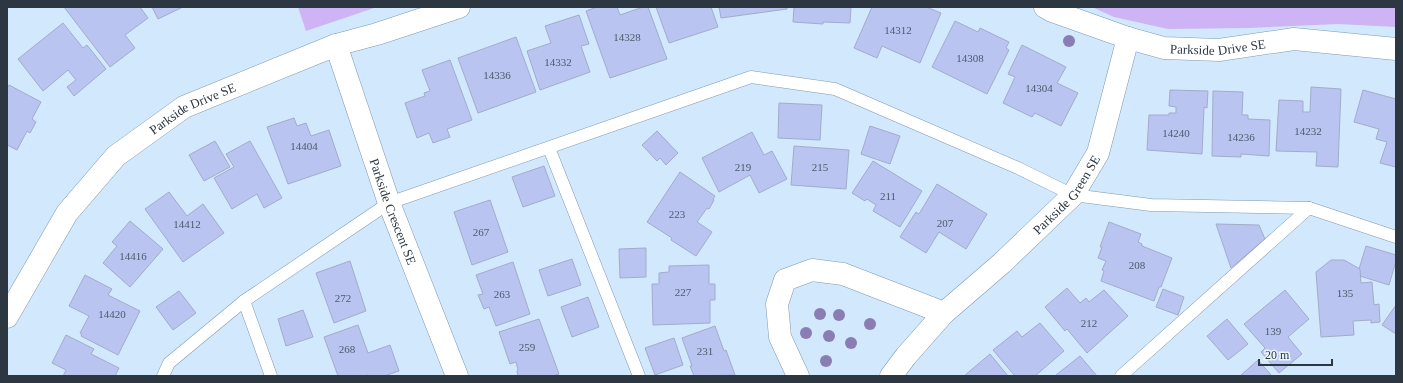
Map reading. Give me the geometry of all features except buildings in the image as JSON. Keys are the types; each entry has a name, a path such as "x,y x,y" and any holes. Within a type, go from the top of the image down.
{"street":[{"name":"Parkside Drive SE","path":"7,317 67,213 116,156 184,107 336,45 376,34 459,7"},
{"name":"Parkside Drive SE","path":"1045,7 1128,38 1164,48 1219,50 1294,39 1396,49"},
{"name":"Parkside Green SE","path":"891,376 906,356 944,313 1002,263 1073,194 1098,153 1128,38"},
{"name":"Parkside Crescent SE","path":"336,45 389,203 457,376"},
{"path":"798,376 780,337 777,304 785,280 812,270 843,274 944,313"}],"lane":[{"path":"163,376 169,363 244,301 389,203 751,77 835,89 1018,168 1073,194 1151,205 1309,208 1396,237"},
{"path":"549,148 639,376"},
{"path":"1121,376 1309,208"},
{"path":"244,301 271,376"}],"shaded area":[{"path":"298,7 377,7 306,31"},
{"path":"1092,7 1396,7 1396,27 1338,24 1248,28 1168,29 1114,17"}]}
